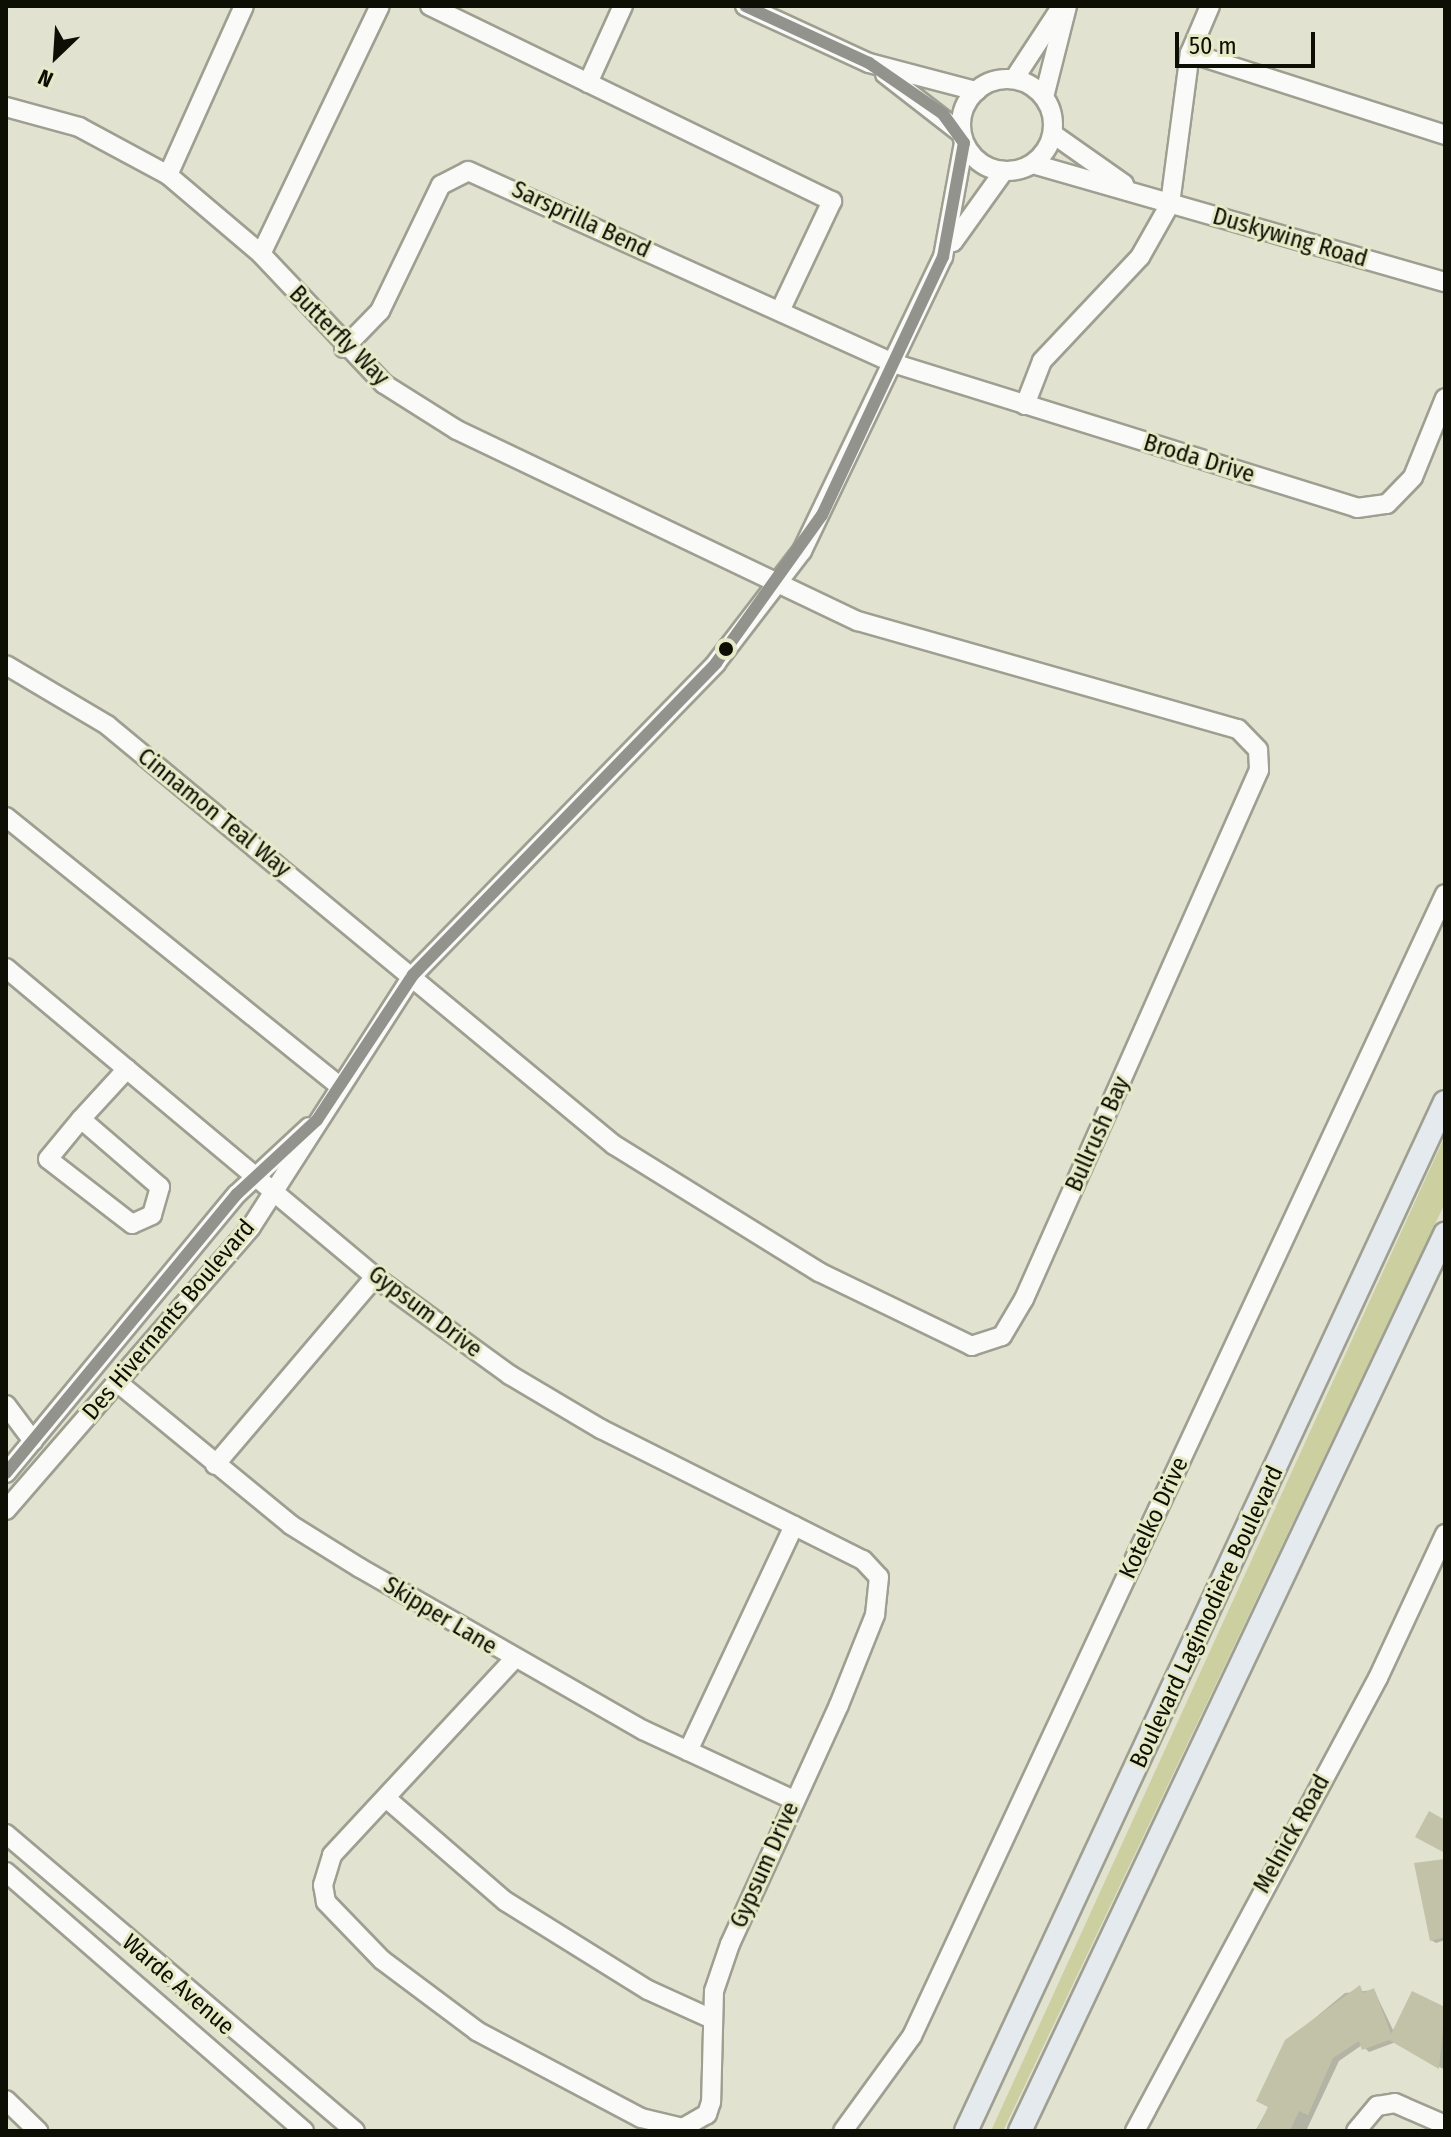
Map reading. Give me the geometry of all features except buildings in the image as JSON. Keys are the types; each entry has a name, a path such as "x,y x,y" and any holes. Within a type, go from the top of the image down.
{"main road":[{"name":"Boulevard Lagimodière Boulevard","path":"966,2131 1445,1102"},
{"path":"1020,2131 1445,1234"}],"street":[{"path":"168,175 244,6"},
{"path":"261,254 380,6"},
{"path":"430,6 832,201 780,311"},
{"path":"588,83 623,6"},
{"path":"745,6 869,63 976,91 1014,79 1064,6"},
{"path":"783,24 792,6"},
{"path":"869,63 963,138 980,163 1004,171 1033,164 1053,134 1044,97 1064,6"},
{"path":"1025,405 1042,361 1140,257 1170,204 1190,53 1210,6"},
{"path":"1190,53 1445,135"},
{"path":"1014,79 1044,97"},
{"path":"963,138 976,91"},
{"name":"Butterfly Way","path":"6,107 79,127 168,175 261,254 344,348 457,430 779,582"},
{"name":"Duskywing Road","path":"1053,134 1136,193"},
{"name":"Des Hivernants Boulevard","path":"943,257 963,138"},
{"name":"Duskywing Road","path":"1033,164 1445,282"},
{"name":"Sarsprilla Bend","path":"344,348 380,311 441,185 468,171 896,364"},
{"name":"Des Hivernants Boulevard","path":"6,1510 274,1193 317,1120 413,975 708,672 779,582 822,515 896,364 943,257 1004,171"},
{"name":"Broda Drive","path":"896,364 1357,508 1387,504 1413,477 1445,398"},
{"name":"Bullrush Bay","path":"413,975 503,1060 726,1219 957,1342 972,1346 1002,1336 1254,788 1258,750 1217,720 926,645 779,582"},
{"name":"Cinnamon Teal Way","path":"6,665 107,725 413,975"},
{"path":"6,817 339,1086"},
{"name":"Kotelko Drive","path":"843,2131 912,2036 1445,894"},
{"path":"8,974 274,1193"},
{"path":"81,1119 160,1187 152,1215 132,1224 48,1159 81,1119 127,1069"},
{"name":"Des Hivernants Boulevard","path":"6,1473 253,1176 317,1120"},
{"name":"Gypsum Drive","path":"274,1193 375,1277 510,1375 601,1429 863,1560 881,1590 730,1944 712,2019 711,2102 707,2114 683,2128 641,2118 477,2031 382,1960 326,1902 323,1885 332,1855 513,1660"},
{"path":"215,1465 375,1277"},
{"name":"Skipper Lane","path":"117,1382 291,1525 513,1660 688,1751 794,1800"},
{"path":"6,1405 33,1441"},
{"path":"688,1751 794,1526"},
{"name":"Melnick Road","path":"1135,2131 1378,1678 1445,1534"},
{"path":"386,1798 505,1901 636,1983 712,2019"},
{"name":"Warde Avenue","path":"6,1834 355,2131"},
{"name":"Warde Avenue","path":"6,1872 304,2131"},
{"path":"6,2100 40,2131"},
{"path":"1356,2131 1377,2106 1395,2103 1445,2125"}],"green space":[{"path":"1445,1136 1445,1203 1003,2131 991,2131"}],"transit line":[{"path":"6,1473 237,1194 317,1120 413,975 716,663 822,515 943,257 964,143 943,114 869,63 745,6"}]}
